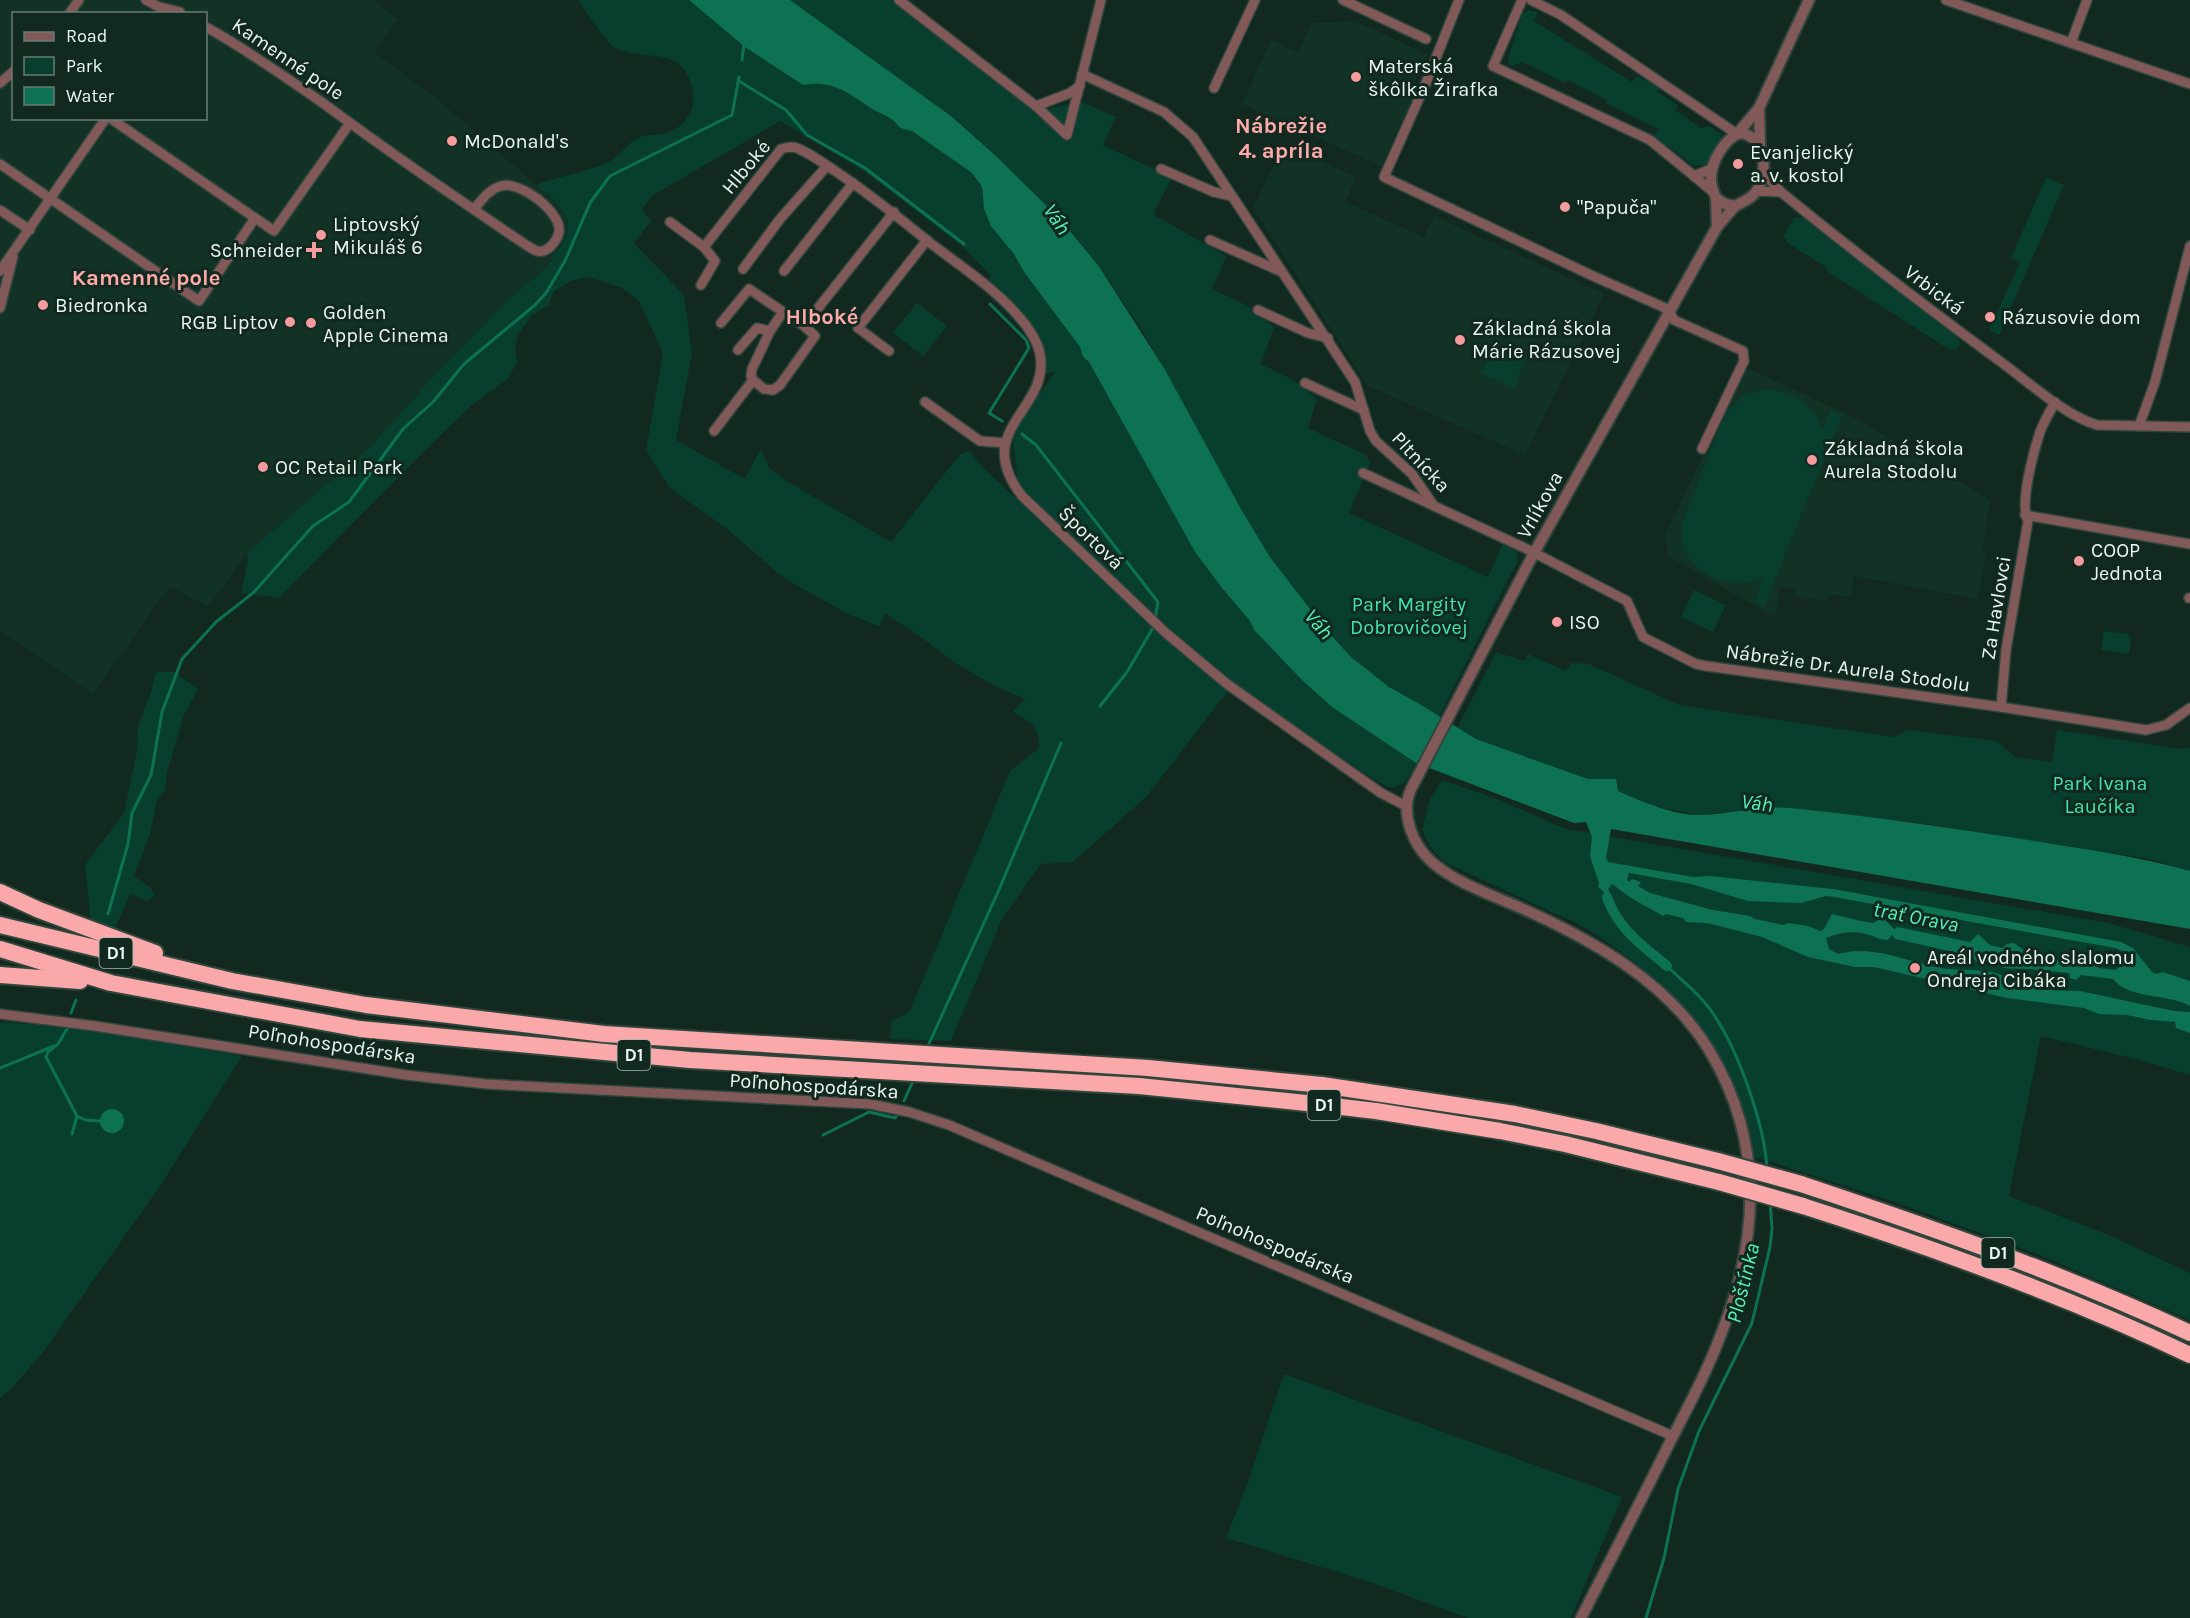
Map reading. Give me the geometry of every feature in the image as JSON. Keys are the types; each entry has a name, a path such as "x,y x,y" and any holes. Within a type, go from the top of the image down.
{"highway":[{"path":"0,891 50,914 232,981"},
{"name":"D1","path":"0,926 232,981 366,1005 604,1034 1159,1069 1378,1092 1515,1114 1596,1131 1801,1184 1992,1250 2086,1287 2190,1333"},
{"name":"D1","path":"0,949 111,983 360,1029 690,1060 1139,1086 1376,1111 1554,1142 1719,1182 1803,1206 1986,1269 2081,1307 2190,1355"},
{"path":"0,975 111,983"}],"street":[{"path":"71,12 80,0"},
{"path":"146,0 176,12"},
{"path":"163,0 179,12"},
{"path":"899,0 1036,106 1067,135 1101,0"},
{"path":"1214,88 1255,0"},
{"path":"1343,0 1426,39"},
{"path":"1459,0 1426,83 1384,177 1669,311 1674,320 1739,349 1745,355 1744,361 1702,449"},
{"path":"1522,0 1493,66 1650,140 1725,204 1735,206 1756,192 1781,192"},
{"path":"1531,0 1561,15 1737,134 1750,135 1760,146"},
{"path":"1717,227 1715,195 1711,180 1713,168 1725,144 1737,134 1759,108 1809,0"},
{"path":"1946,0 2190,84"},
{"path":"1976,10 1979,0"},
{"path":"2071,43 2087,0"},
{"name":"Kamenné pole","path":"207,28 258,58 474,209 537,251 543,251 551,246 559,231 557,221 550,210 528,193 512,185 496,188 474,209"},
{"path":"0,83 12,73"},
{"name":"Pltnícka","path":"1082,74 1164,112 1193,137 1355,382 1370,430 1376,441 1412,474 1434,506 1534,553"},
{"path":"1036,106 1070,93 1080,86"},
{"path":"1756,192 1763,172 1759,108"},
{"name":"Kamenné pole","path":"0,271 107,120"},
{"name":"Kamenné pole","path":"111,120 274,231 350,123"},
{"name":"Hlboké","path":"704,247 782,148 792,147 802,150 853,183 914,228"},
{"path":"0,164 199,301 255,219"},
{"path":"743,269 780,219 827,166"},
{"path":"1694,176 1713,168"},
{"path":"1161,169 1214,192 1232,196"},
{"name":"Vrbická","path":"1763,172 1781,192 1919,303 2086,422 2097,425 2190,427"},
{"path":"784,271 853,183"},
{"name":"Vrlíkova","path":"1406,806 1408,795 1534,553 1717,227 1735,206"},
{"path":"0,210 30,230"},
{"path":"804,326 894,212"},
{"path":"670,222 704,247 716,261 700,285"},
{"name":"Športová","path":"914,228 1009,305 1028,328 1040,352 1041,367 1034,391 1013,421 1005,443 1006,466 1013,485 1022,496 1166,633 1227,684 1381,793 1406,806"},
{"path":"889,351 858,328 927,240"},
{"path":"1210,240 1283,273"},
{"path":"2139,426 2155,382 2190,246"},
{"path":"0,308 14,252"},
{"path":"721,322 749,289 804,326 815,336 780,385 773,390 764,389 751,376 752,369 770,331 783,312"},
{"path":"1258,310 1308,333 1328,338"},
{"path":"738,350 757,328 770,331"},
{"path":"714,431 753,380"},
{"path":"1305,383 1364,410"},
{"path":"925,402 980,441 1005,443"},
{"name":"Za Havlovci","path":"2001,707 2006,650 2028,521 2025,515 2027,486 2040,431 2055,402"},
{"path":"1363,473 1434,506"},
{"path":"2025,515 2190,544"},
{"name":"Nábrežie Dr. Aurela Stodolu","path":"1534,553 1627,601 1643,637 1696,664 2146,730 2166,724 2190,708"},
{"path":"1406,806 1419,847 1433,863 1454,877 1588,941 1628,967 1661,994 1708,1048 1731,1091 1744,1133 1750,1182 1750,1210 1745,1256 1723,1329 1673,1436 1581,1618"},
{"name":"Poľnohospodárska","path":"0,1014 95,1026 406,1075 486,1084 870,1104 903,1110 949,1125 1673,1436"}],"shaded area":[{"name":"Kamenné pole","path":"0,0 373,0 398,20 374,52 437,99 555,201 568,219 567,236 548,266 510,298 431,379 371,446 247,553 208,607 170,586 93,694 0,630"},
{"path":"1355,21 1427,54 1408,96 1412,99 1381,166 1242,104 1271,40 1298,53 1312,23"},
{"name":"Základná škola Márie Rázusovej","path":"1284,144 1356,177 1345,202 1424,237 1434,216 1604,294 1525,455 1368,386 1253,208"},
{"name":"Základná škola Aurela Stodolu","path":"1745,367 1857,419 1990,500 1982,551 1986,552 1978,599 1854,576 1851,594 1845,597 1829,594 1827,602 1795,596 1796,589 1780,586 1775,617 1669,557 1664,537"}],"green space":[{"path":"578,0 689,0 745,47 803,85 822,84 846,92 889,118 900,128 912,131 972,173 982,187 984,209 1024,272 1080,347 1083,357 1089,362 1195,552 1250,621 1254,630 1303,681 1333,707 1416,763 1405,783 1393,788 1385,786 1321,745 1233,682 1147,609 1028,497 1018,482 1013,439 1018,425 1055,372 1036,377 1034,350 1029,338 1013,316 984,286 991,276 962,246 864,171 780,121 652,196 642,209 651,221 634,243 684,295 692,353 676,440 745,479 761,448 769,468 785,480 891,542 960,454 970,451 982,467 1179,651 1228,691 1146,797 1073,862 1041,864 1002,919 951,1041 890,1039 891,1022 910,1011 1010,771 1039,748 1036,730 1025,719 1013,712 1025,699 995,686 954,662 886,614 879,626 850,615 785,579 727,529 669,487 646,450 663,353 639,301 620,287 587,277 571,281 554,291 548,306 532,315 519,333 515,346 517,362 508,379 471,406 279,598 241,593 248,561 247,553 371,446 431,379 510,298 548,266 567,236 568,219 555,201 536,185 601,165 614,158 638,138 665,133 675,129 686,120 692,108 693,95 685,70 669,59 629,53 614,47 601,33"},
{"name":"Park Margity Dobrovičovej","path":"790,0 891,0 1034,111 1082,102 1116,117 1103,145 1172,178 1153,214 1226,256 1212,289 1246,305 1274,327 1261,364 1292,379 1317,399 1308,428 1366,455 1370,463 1349,513 1488,577 1503,543 1517,552 1518,560 1439,717 1389,687 1351,657 1307,606 1270,557 1241,509 1145,335 1098,265 1058,217 996,156 951,116"},
{"path":"1528,10 1538,12 1534,21 1632,82 1637,76 1660,87 1657,92 1678,105 1675,110 1701,128 1710,126 1722,135 1708,165 1694,166 1674,150 1653,139 1658,129 1606,103 1607,100 1567,80 1565,83 1522,62 1512,66 1509,64 1508,58 1522,15"},
{"path":"2046,177 2064,185 1999,335 1989,330 2020,262 2011,258"},
{"path":"1803,217 1958,336 1960,345 1955,350 1950,350 1828,272 1826,267 1786,242 1787,239 1783,237 1794,218"},
{"path":"917,303 947,326 923,356 893,333"},
{"path":"1495,343 1527,357 1514,388 1481,373"},
{"path":"1761,390 1781,392 1798,399 1813,411 1823,429 1831,410 1842,415 1764,607 1754,603 1764,577 1748,582 1733,582 1717,579 1703,572 1692,562 1685,550 1681,535 1684,518 1726,412 1743,396"},
{"path":"1694,590 1726,605 1713,632 1681,617"},
{"path":"2104,631 2127,634 2131,640 2129,654 2101,650"},
{"name":"Park Ivana Laučíka","path":"1496,652 1525,661 1528,654 1566,671 1572,663 1589,664 1679,705 1894,737 1908,730 1997,741 2015,757 2052,762 2057,730 2181,749 2190,747 2190,871 2150,859 1913,822 1785,808 1699,815 1655,807 1618,791 1616,779 1588,779 1476,739 1457,728"},
{"path":"156,672 174,672 198,689 184,715 167,772 165,791 157,800 150,834 134,876 150,887 155,896 147,901 130,894 113,933 91,925 85,865 124,813 137,751 138,726"},
{"name":"Areál vodného slalomu Ondreja Cibáka","path":"1442,780 1497,799 1566,829 2108,923 2190,947 2190,1075 2041,1036 2009,1196 2111,1236 2190,1273 2190,1320 2035,1253 1892,1201 1755,1157 1747,1120 1718,1055 1699,1027 1651,976 1623,953 1586,928 1444,862 1431,848 1422,830 1430,799"},
{"path":"0,1022 91,1031 242,1056 160,1186 43,1352 12,1388 0,1398"},
{"path":"1284,1374 1622,1497 1571,1618 1468,1618 1367,1581 1226,1538 1248,1482"}],"water":[{"name":"Váh","path":"689,0 790,0 951,116 996,156 1058,217 1098,265 1164,368 1241,509 1270,557 1323,626 1351,657 1389,687 1476,739 1588,779 1616,779 1618,791 1679,813 1700,815 1779,807 1821,811 2069,847 2130,857 2190,871 2190,929 1611,829 1606,858 1608,862 1693,877 1710,876 1833,889 2121,942 2133,948 2152,972 2156,974 2163,972 2190,981 2190,1006 2171,999 2129,990 2120,986 2113,979 2081,975 2076,980 2070,978 2069,973 2005,968 1996,959 1976,961 1968,955 1895,939 1892,935 1888,940 1853,932 1826,938 1829,949 1838,954 1852,951 1880,953 1934,967 1992,972 2008,977 2008,982 2046,990 2080,991 2174,1011 2190,1012 2190,1033 2176,1028 2175,1022 2127,1015 2099,1014 2084,1008 2007,998 1874,967 1855,967 1808,957 1762,937 1707,923 1686,922 1683,918 1666,914 1663,916 1612,884 1608,889 1618,911 1608,909 1603,901 1604,892 1598,887 1599,883 1590,856 1592,837 1586,822 1574,823 1416,763 1332,707 1303,681 1254,630 1250,621 1195,552 1089,362 1083,357 1080,347 991,226 984,209 982,187 972,173 912,131 900,128 889,118 846,92 822,84 803,85 745,47","holes":["1629,873 1691,884 1748,901 1801,903 1826,896 1834,897 2115,948 2125,952 2129,961 2115,970 2099,968 2096,965 2081,965 2082,961 2079,959 2068,962 2028,953 2014,943 2002,948 1990,945 1978,934 1970,942 1897,927 1894,929 1885,920 1873,923 1832,914 1824,929 1820,931 1808,926 1788,923 1783,925 1750,916 1713,910 1650,893 1638,886 1641,882 1627,880"]},
{"path":"112,1109 121,1112 124,1121 121,1130 112,1133 103,1130 100,1121 103,1112"}],"waterway":[{"path":"742,60 744,44"},
{"path":"108,914 128,844 132,813 151,775 162,712 182,659 216,622 253,593 313,526 349,502 403,429 433,402 464,364 535,305 546,293 565,261 590,203 610,176 732,115 739,77"},
{"path":"739,81 786,110 807,135 865,168 964,244"},
{"path":"990,304 1026,340 1029,348 989,413 1002,421"},
{"path":"1022,434 1036,445 1158,602 1155,619"},
{"path":"1100,706 1127,672 1154,626"},
{"path":"927,1048 998,892 1061,743"},
{"path":"1607,897 1611,908 1624,927 1640,944 1667,966"},
{"name":"Ploštínka","path":"1667,966 1707,1005 1722,1027 1748,1087 1761,1130 1767,1168"},
{"path":"71,1013 76,1000"},
{"path":"67,1029 58,1044 48,1052 46,1057 77,1116 72,1134"},
{"path":"0,1068 54,1046"},
{"path":"904,1101 914,1079"},
{"path":"823,1135 869,1112 895,1118 897,1115"},
{"path":"77,1116 85,1120 100,1121"},
{"name":"Ploštínka","path":"1646,1618 1664,1558 1678,1489 1699,1431 1752,1323 1770,1247 1772,1228 1770,1201"}],"place":[{"name":"Materská škôlka Žirafka","path":"1356,77"},
{"name":"McDonald's","path":"452,141"},
{"name":"Evanjelický a. v. kostol","path":"1738,164"},
{"name":"\"Papuča\"","path":"1565,207"},
{"name":"Liptovský Mikuláš 6","path":"321,235"},
{"name":"Schneider","path":"314,250"},
{"name":"Biedronka","path":"43,305"},
{"name":"Rázusovie dom","path":"1990,317"},
{"name":"RGB Liptov","path":"290,322"},
{"name":"Golden Apple Cinema","path":"311,323"},
{"name":"Základná škola Márie Rázusovej","path":"1460,340"},
{"name":"Základná škola Aurela Stodolu","path":"1812,460"},
{"name":"OC Retail Park","path":"263,467"},
{"name":"COOP Jednota","path":"2079,561"},
{"name":"ISO","path":"1557,622"},
{"name":"Areál vodného slalomu Ondreja Cibáka","path":"1915,968"}],"district":[{"name":"Nábrežie 4. apríla","path":"1281,138"},
{"name":"Kamenné pole","path":"146,278"},
{"name":"Hlboké","path":"822,317"}],"water label":[{"name":"trať Orava","path":"1916,917"}]}
